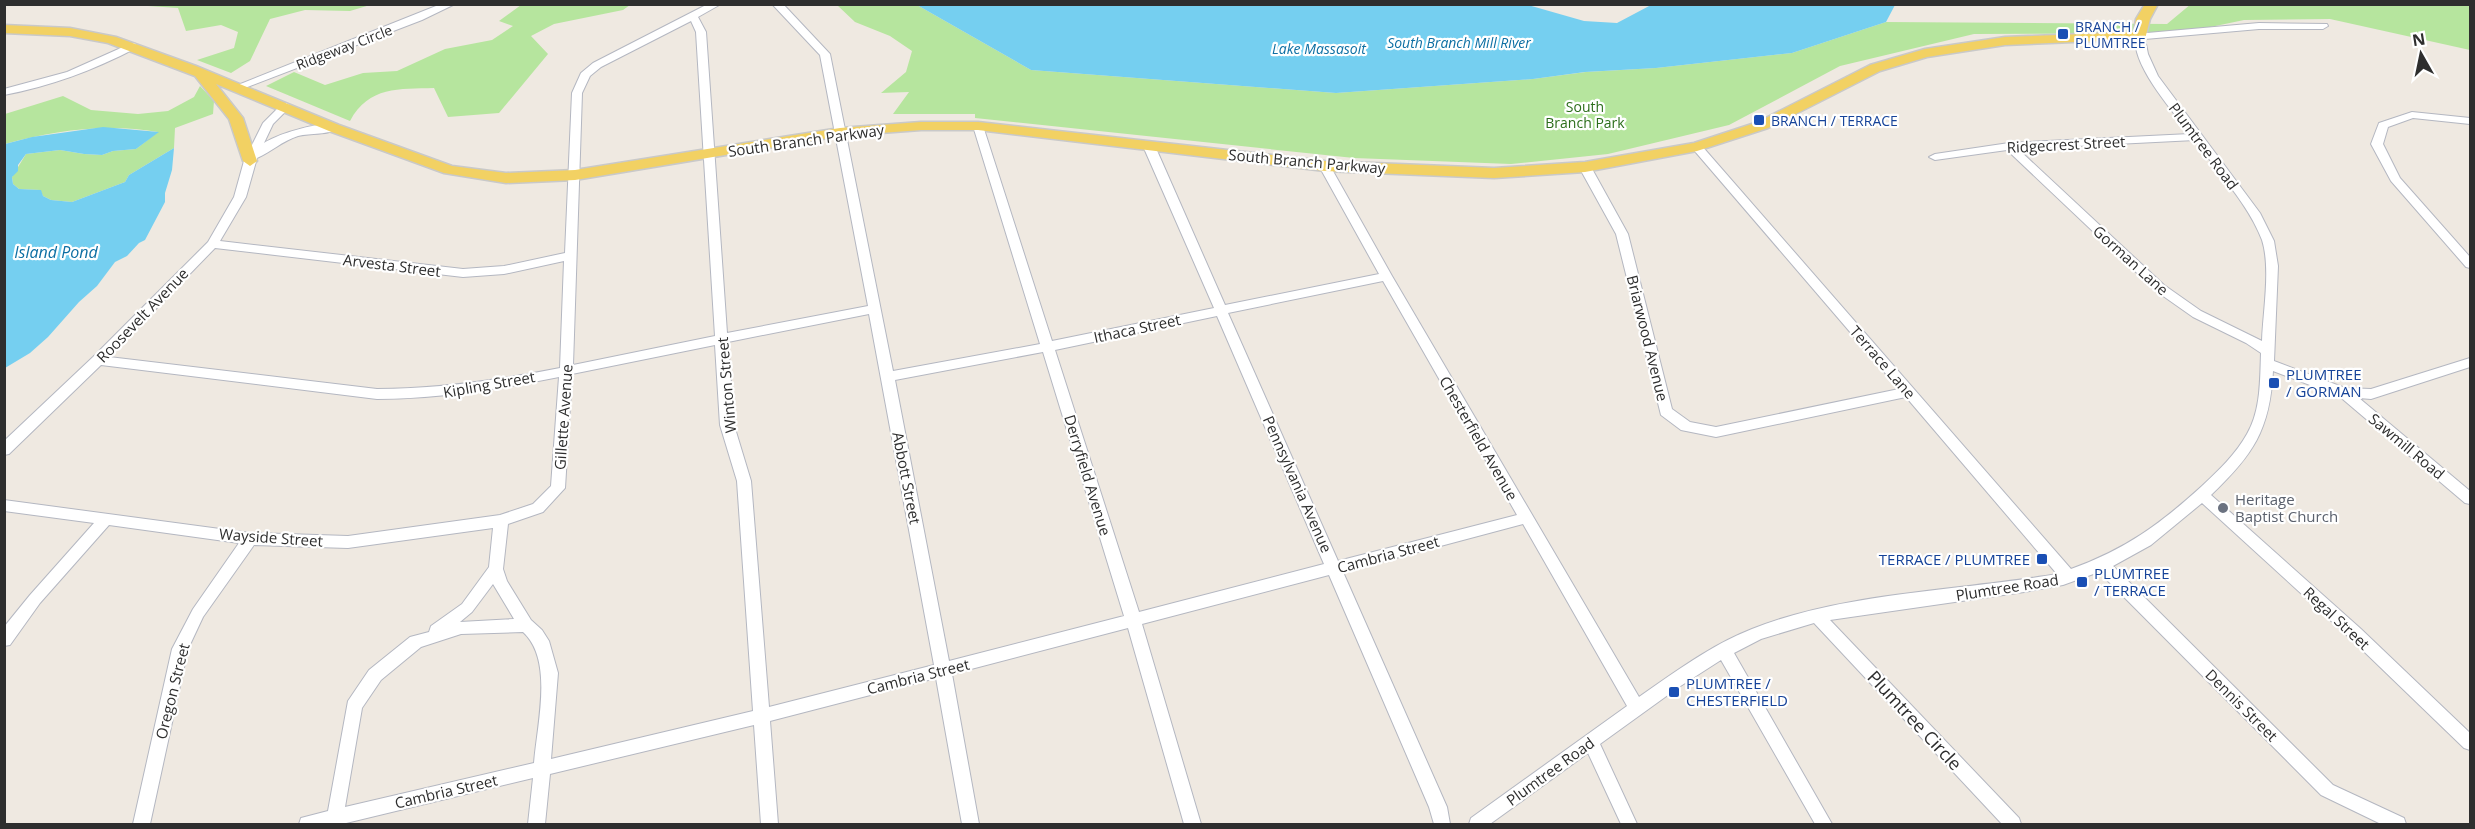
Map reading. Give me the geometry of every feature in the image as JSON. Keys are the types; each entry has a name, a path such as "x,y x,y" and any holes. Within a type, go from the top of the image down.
{"main road":[{"path":"2140,36 2143,18 2152,4"},
{"path":"4,29 80,33 132,46 286,106"},
{"name":"South Branch Parkway","path":"286,106 334,128 449,170 506,178 575,175 840,132 921,126 978,126 1325,166 1494,173 1585,167 1697,147 1763,125 1875,68 1925,53 2005,41 2140,36"},
{"path":"197,71 236,118 250,161"}],"street":[{"name":"Ridgeway Circle","path":"238,87 450,4"},
{"name":"Gillette Avenue","path":"501,521 538,508 558,488 566,371 578,93 585,75 597,65 716,4"},
{"name":"Abbott Street","path":"777,4 825,54 971,825"},
{"name":"Winton Street","path":"693,16 701,32 728,432 744,481 771,825"},
{"name":"South Branch Parkway","path":"2140,36 2259,26 2323,26"},
{"name":"Plumtree Road","path":"1477,825 1673,682 1724,650 1773,628 1817,616 1844,610 2024,586 2069,577 2102,565 2146,541 2202,495 2237,460 2254,435 2265,401 2272,266 2268,241 2246,202 2149,69 2142,54 2140,36"},
{"path":"4,92 24,89 88,69 132,46"},
{"name":"Roosevelt Avenue","path":"4,450 98,360 212,244 240,196 250,161 268,123 286,106"},
{"path":"2470,121 2412,116 2383,125 2377,144 2395,179 2470,264"},
{"name":"Derryfield Avenue","path":"978,126 1134,622 1193,825"},
{"path":"250,161 271,142 285,136 307,130 334,128"},
{"name":"Ridgecrest Street","path":"1935,156 2009,146 2198,137"},
{"name":"Pennsylvania Avenue","path":"1149,146 1438,807 1442,825"},
{"name":"Gorman Lane","path":"2009,146 2160,288 2198,314 2251,340 2268,358 2344,393"},
{"name":"Terrace Lane","path":"1697,147 2069,577"},
{"name":"Chesterfield Avenue","path":"1325,166 1386,276 1637,708"},
{"name":"Briarwood Avenue","path":"1585,167 1622,234 1665,412 1686,426 1716,432 1909,392"},
{"name":"Arvesta Street","path":"212,244 463,273 504,270 571,256"},
{"name":"Ithaca Street","path":"887,376 1047,347 1386,276"},
{"name":"Kipling Street","path":"98,360 396,395 446,392 566,371 875,309"},
{"path":"2344,393 2371,394 2470,362"},
{"name":"Sawmill Road","path":"2344,393 2470,499"},
{"name":"Regal Street","path":"2202,495 2355,634 2470,743"},
{"name":"Wayside Street","path":"4,505 250,539 348,542 501,521"},
{"name":"Cambria Street","path":"307,825 334,821 542,768 763,716 1134,622 1526,518"},
{"path":"4,640 35,599 106,519"},
{"path":"501,521 496,569 503,588 526,625 537,635 543,646 550,673 537,825"},
{"name":"Oregon Street","path":"141,825 180,649 198,613 250,539"},
{"name":"Dennis Street","path":"2102,565 2327,790 2398,825"},
{"path":"334,821 354,706 375,675 416,642 448,624 467,608 496,569"},
{"name":"Plumtree Circle","path":"1817,616 2013,825"},
{"path":"416,642 460,628 526,625"},
{"path":"1724,650 1824,825"},
{"path":"1591,742 1629,825"}],"green space":[{"name":"South Branch Park","path":"2191,4 2470,5 2470,50 2330,19 2244,20 2182,33 1974,34 1840,66 1729,125 1608,154 1511,164 1354,158 975,118 975,114 893,114 909,92 881,93 906,72 912,51 890,36 855,22 837,5 917,5 1031,70 1336,93 1533,79 1792,53 1886,22 2167,24"},
{"path":"133,5 370,5 350,11 305,10 270,19 250,61 231,73 197,60 234,48 238,32 221,25 186,31 178,8"},
{"path":"521,5 630,5 623,10 554,24 531,36 548,54 499,113 448,117 434,88 409,89 376,95 366,101 350,121 266,86 294,72 325,85 363,73 397,71 445,49 492,40 513,26 499,21"},
{"path":"200,86 214,101 213,114 175,128 174,148 129,175 125,182 72,202 51,200 43,196 40,190 19,189 13,184 12,177 26,154 60,150 102,155 113,151 136,149 158,132 120,128 81,129 5,144 5,114 63,96 91,110 138,114 168,111 194,97"}],"water":[{"name":"Lake Massasoit","path":"917,5 1528,5 1584,21 1617,23 1651,5 1895,5 1886,22 1792,53 1533,79 1336,93 1031,70"},
{"name":"Island Pond","path":"103,127 159,132 136,149 113,151 102,155 60,150 26,154 18,165 18,171 12,177 13,184 19,189 41,190 43,196 51,200 72,202 125,182 129,175 174,148 165,202 145,240 127,256 115,262 97,286 79,302 48,337 30,353 5,368 5,144 32,137"}],"place":[{"name":"BRANCH / PLUMTREE","path":"2063,34"},
{"name":"BRANCH / TERRACE","path":"1759,120"},
{"name":"PLUMTREE / GORMAN","path":"2274,383"},
{"name":"Heritage Baptist Church","path":"2223,508"},
{"name":"TERRACE / PLUMTREE","path":"2042,559"},
{"name":"PLUMTREE / TERRACE","path":"2082,582"},
{"name":"PLUMTREE / CHESTERFIELD","path":"1674,692"}],"water label":[{"name":"South Branch Mill River","path":"1459,42"}]}
